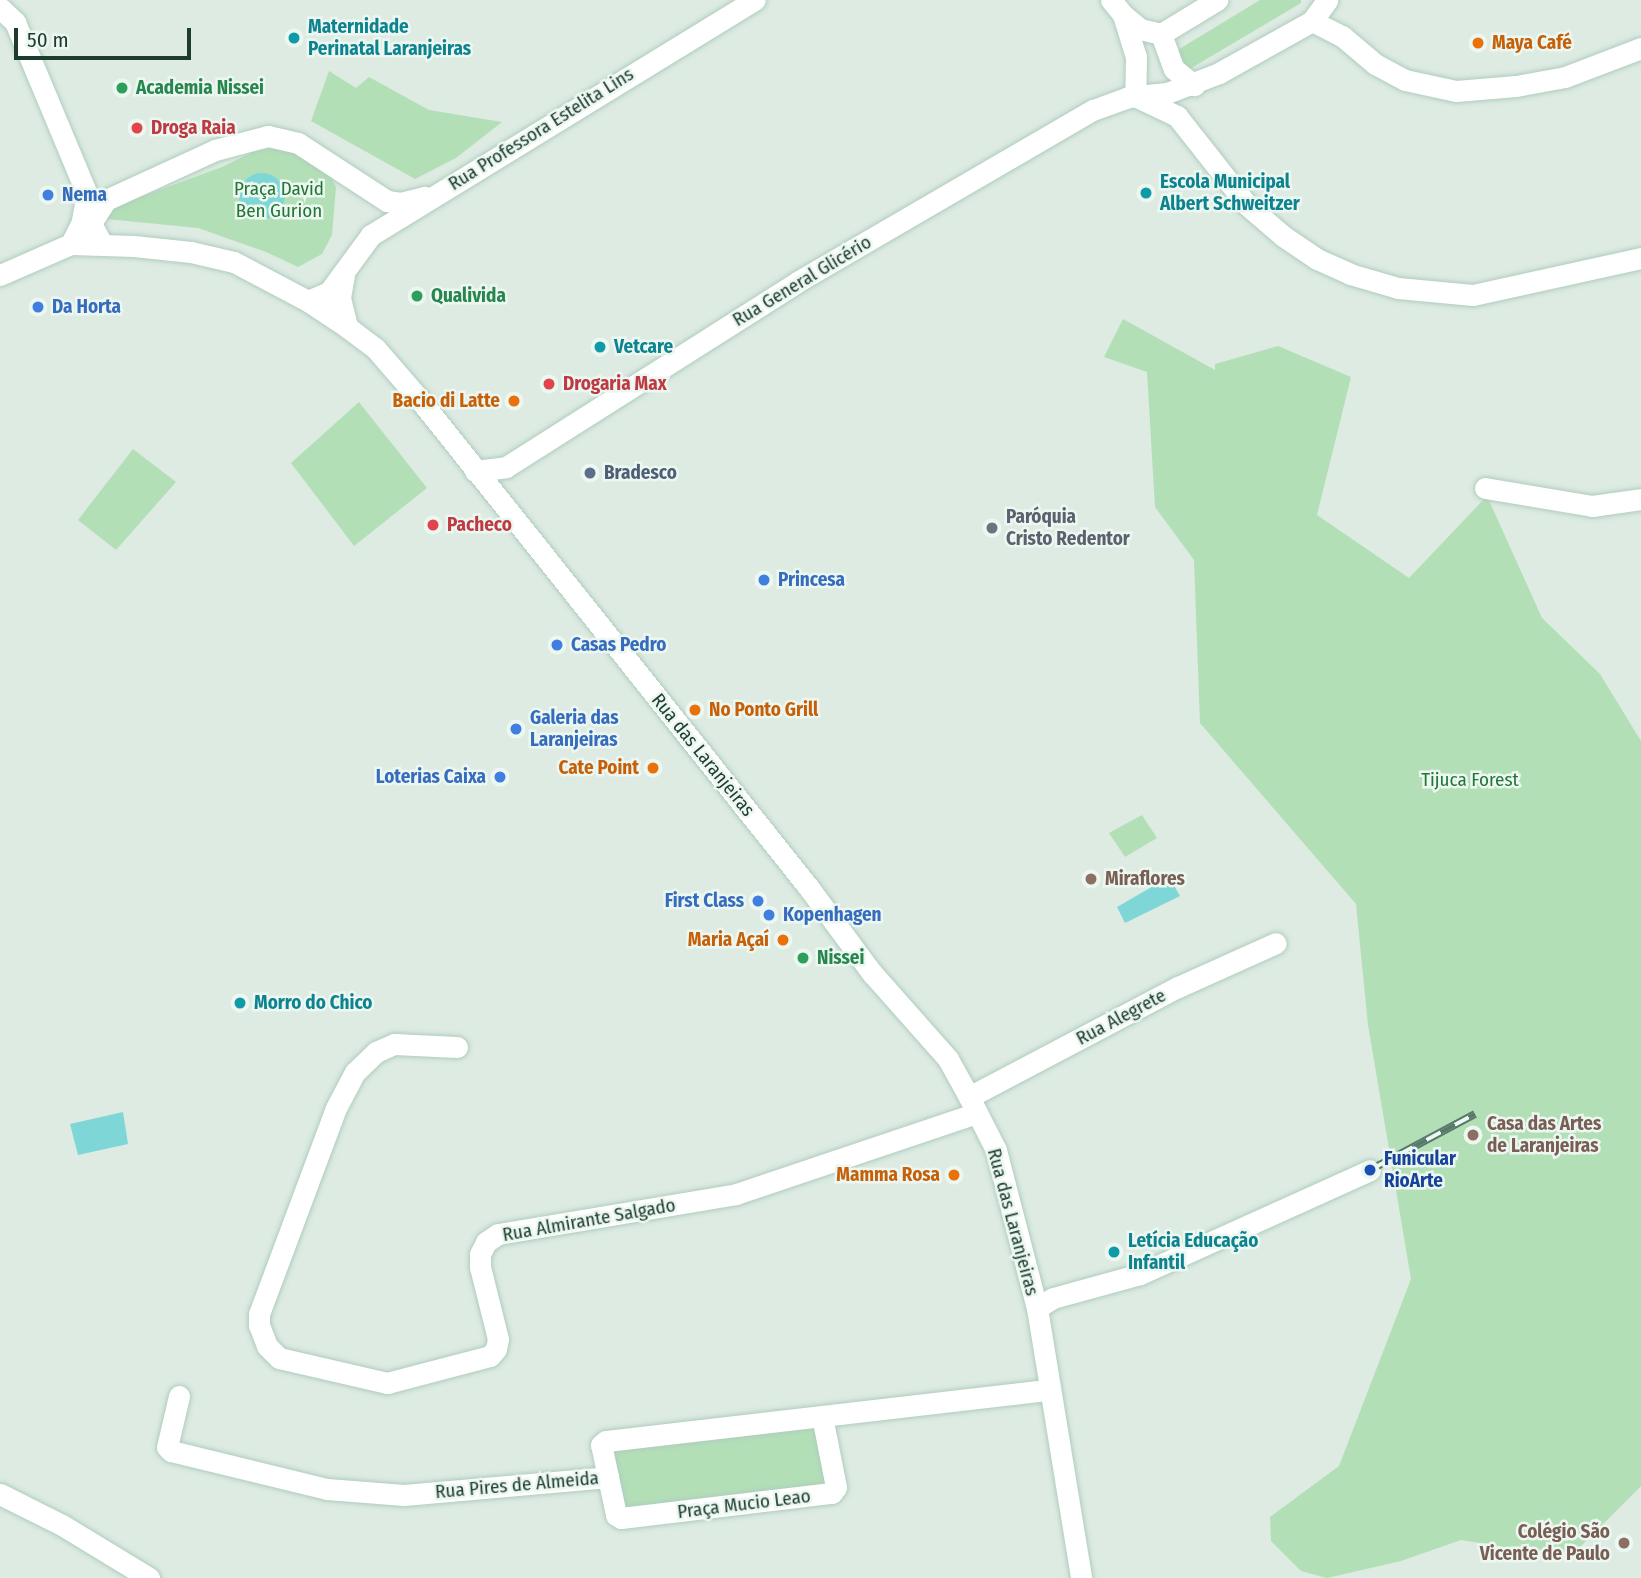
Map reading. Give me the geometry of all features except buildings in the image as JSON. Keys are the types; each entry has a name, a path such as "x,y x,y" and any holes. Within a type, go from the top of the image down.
{"street":[{"name":"Rua Professora Estelita Lins","path":"309,301 329,292 344,275 371,234 755,0"},
{"path":"1117,8 1140,29 1161,34 1217,0"},
{"name":"Rua General Glicério","path":"475,471 506,467 797,282 1104,104 1135,96 1167,93 1194,85 1327,0"},
{"path":"0,8 15,22 96,197 92,223 102,244"},
{"path":"1117,8 1136,57 1135,96 1177,116 1229,184 1283,236 1317,259 1350,274 1398,288 1473,295 1641,258"},
{"path":"1311,10 1375,64 1405,80 1456,91 1516,86 1565,77 1641,48"},
{"path":"1161,34 1174,69 1194,85"},
{"path":"71,244 96,197 215,150 268,136 298,143 387,201 401,203 436,194"},
{"name":"Rua das Laranjeiras","path":"0,275 71,244 191,252 234,262 309,301 347,327 385,359 809,888 872,972 948,1059 996,1150 1037,1308 1081,1578"},
{"path":"344,275 340,298 347,327"},
{"path":"1485,488 1592,506 1641,499"},
{"name":"Rua Alegrete","path":"973,1105 1178,987 1276,943"},
{"name":"Rua Almirante Salgado","path":"457,1047 394,1044 376,1052 355,1072 336,1108 259,1314 259,1325 267,1346 279,1357 387,1383 490,1356 496,1349 498,1339 480,1267 480,1254 486,1242 498,1234 736,1194 973,1105"},
{"path":"1037,1308 1053,1298 1140,1274 1370,1170"},
{"name":"Rua Pires de Almeida","path":"179,1396 169,1450 327,1489 404,1495 608,1477 601,1445 606,1441 1049,1390"},
{"name":"Praça Mucio Leao","path":"608,1477 616,1515 621,1518 832,1493 836,1487 822,1416"},
{"path":"0,1494 62,1525 149,1578"}],"green space":[{"path":"1260,0 1301,0 1301,3 1188,70 1178,60 1176,51"},
{"path":"329,71 356,88 369,77 429,110 502,122 456,158 415,179 311,121"},
{"name":"Praça David Ben Gurion","path":"284,146 325,165 336,187 332,235 322,254 298,267 266,252 198,228 107,219 105,210 222,167 253,152"},
{"name":"Tijuca Forest","path":"1123,319 1215,370 1215,364 1278,346 1351,377 1317,515 1409,578 1487,496 1542,618 1600,674 1641,741 1641,1486 1575,1552 1517,1549 1461,1540 1401,1561 1327,1578 1301,1571 1271,1541 1270,1517 1339,1466 1411,1279 1368,1025 1356,904 1200,723 1194,560 1155,507 1147,372 1104,357"},
{"path":"359,402 427,488 354,546 291,463"},
{"path":"133,449 176,482 116,550 78,520"},
{"path":"1142,815 1157,838 1125,857 1109,833"},
{"path":"816,1413 827,1490 610,1517 599,1446"}],"water":[{"path":"262,173 278,180 285,196 278,212 262,219 246,212 239,196 246,180"},
{"path":"1169,877 1180,896 1125,923 1117,907"},
{"path":"123,1112 128,1144 78,1155 70,1124"}],"railway":[{"path":"1370,1170 1475,1114"}],"place":[{"name":"Maternidade Perinatal Laranjeiras","path":"294,38"},
{"name":"Maya Café","path":"1478,43"},
{"name":"Academia Nissei","path":"122,88"},
{"name":"Droga Raia","path":"137,128"},
{"name":"Escola Municipal Albert Schweitzer","path":"1146,193"},
{"name":"Nema","path":"48,195"},
{"name":"Qualivida","path":"417,296"},
{"name":"Da Horta","path":"38,307"},
{"name":"Vetcare","path":"600,347"},
{"name":"Drogaria Max","path":"549,384"},
{"name":"Bacio di Latte","path":"514,401"},
{"name":"Bradesco","path":"590,473"},
{"name":"Pacheco","path":"433,525"},
{"name":"Paróquia Cristo Redentor","path":"992,528"},
{"name":"Princesa","path":"764,580"},
{"name":"Casas Pedro","path":"557,645"},
{"name":"No Ponto Grill","path":"695,710"},
{"name":"Galeria das Laranjeiras","path":"516,729"},
{"name":"Cate Point","path":"653,768"},
{"name":"Loterias Caixa","path":"500,777"},
{"name":"Miraflores","path":"1091,879"},
{"name":"First Class","path":"758,901"},
{"name":"Kopenhagen","path":"769,915"},
{"name":"Maria Açaí","path":"783,940"},
{"name":"Nissei","path":"803,958"},
{"name":"Morro do Chico","path":"240,1003"},
{"name":"Casa das Artes de Laranjeiras","path":"1473,1135"},
{"name":"Funicular RioArte","path":"1370,1170"},
{"name":"Mamma Rosa","path":"954,1175"},
{"name":"Letícia Educação Infantil","path":"1114,1252"},
{"name":"Colégio São Vicente de Paulo","path":"1624,1543"}]}
